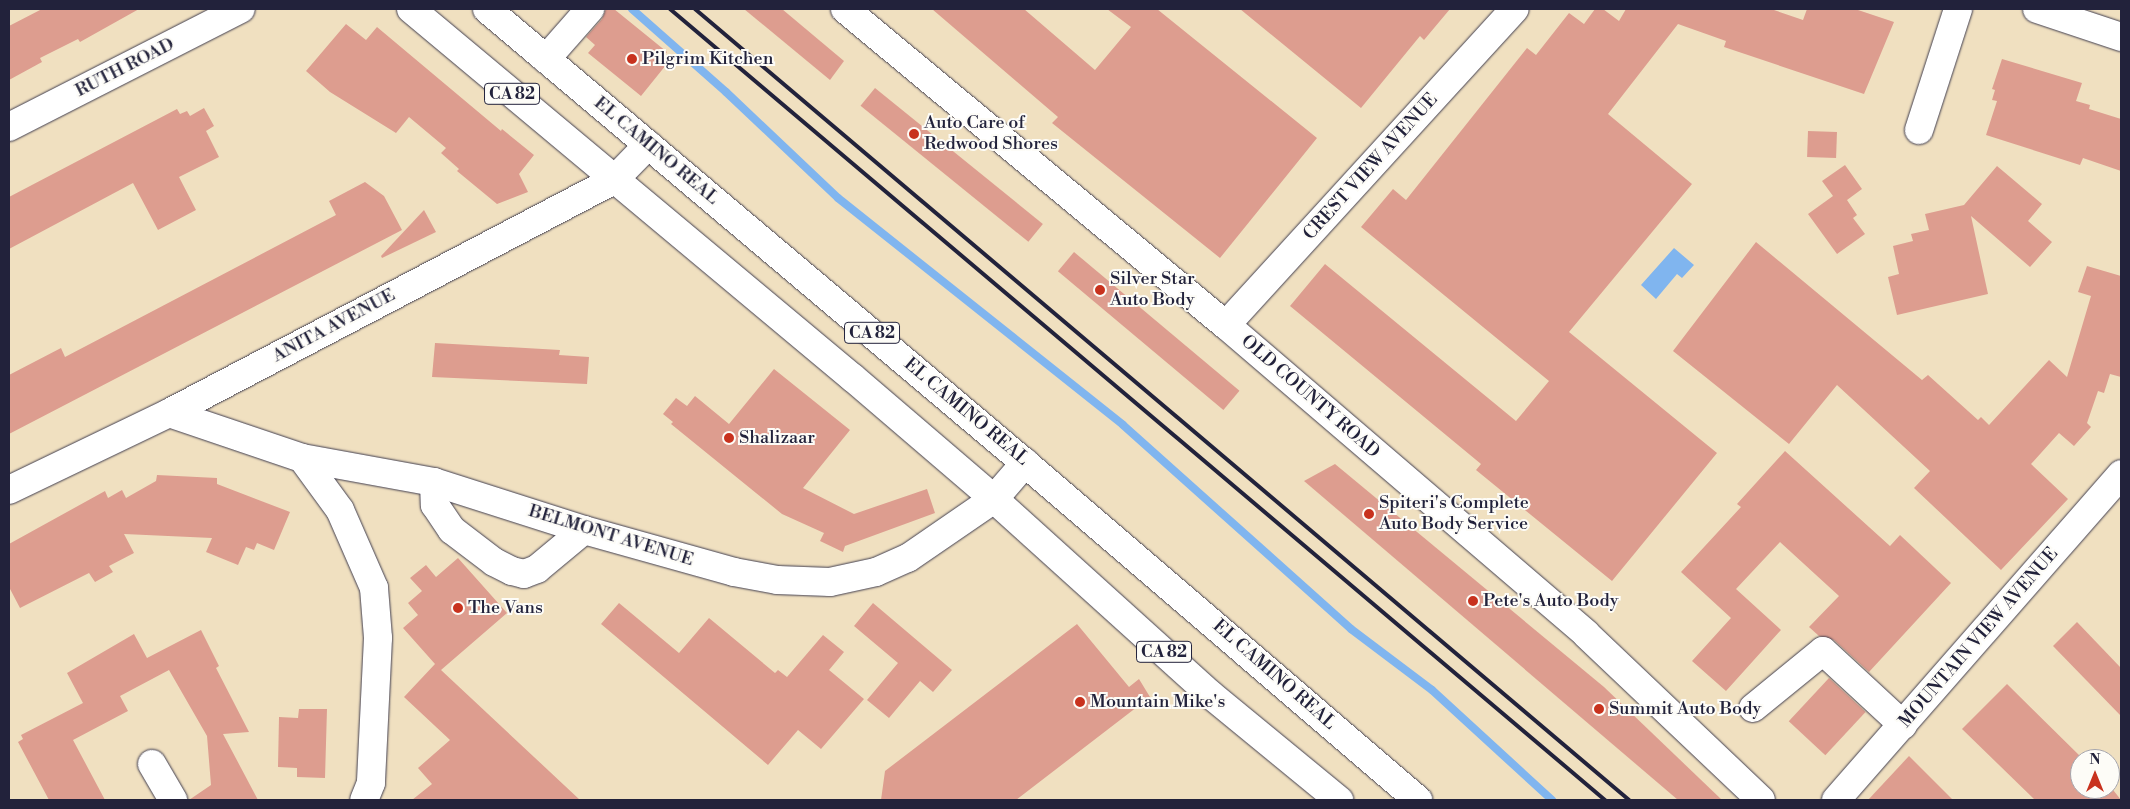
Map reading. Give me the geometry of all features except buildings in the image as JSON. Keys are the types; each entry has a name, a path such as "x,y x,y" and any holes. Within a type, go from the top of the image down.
{"street":[{"name":"RUTH ROAD","path":"9,127 241,9"},
{"name":"CA 82","path":"411,9 994,499 1211,694 1339,800"},
{"name":"EL CAMINO REAL","path":"487,9 1025,462 1418,800"},
{"path":"546,58 590,9"},
{"name":"OLD COUNTY ROAD","path":"845,9 1226,325 1586,634 1761,800"},
{"name":"CREST VIEW AVENUE","path":"1226,325 1515,9"},
{"path":"1919,130 1958,9"},
{"path":"2037,9 2121,37"},
{"name":"ANITA AVENUE","path":"9,490 169,413 614,180 648,145"},
{"name":"BELMONT AVENUE","path":"169,413 302,458 434,482 584,530 734,572 777,580 830,582 876,572 908,558 994,499 1025,462"},
{"path":"302,458 340,510 374,588 378,638 371,783 364,800"},
{"name":"MOUNTAIN VIEW AVENUE","path":"1836,800 2121,474"},
{"path":"434,482 435,505 452,530 512,570 524,574 537,569 584,530"},
{"path":"1752,708 1823,651 1903,725"},
{"path":"152,764 172,800"}],"water":[{"path":"1674,248 1694,265 1682,278 1677,274 1656,299 1641,285"}],"waterway":[{"path":"632,9 726,92 838,198 1123,425 1351,629 1432,690 1552,800"}],"railway":[{"path":"670,9 1605,800"},
{"path":"695,9 1629,800"}],"place":[{"name":"Pilgrim Kitchen","path":"632,59"},
{"name":"Auto Care of Redwood Shores","path":"914,134"},
{"name":"Silver Star Auto Body","path":"1100,290"},
{"name":"Shalizaar","path":"729,438"},
{"name":"Spiteri's Complete Auto Body Service","path":"1369,514"},
{"name":"Pete's Auto Body","path":"1473,601"},
{"name":"The Vans","path":"458,608"},
{"name":"Mountain Mike's","path":"1080,702"},
{"name":"Summit Auto Body","path":"1599,709"}]}
